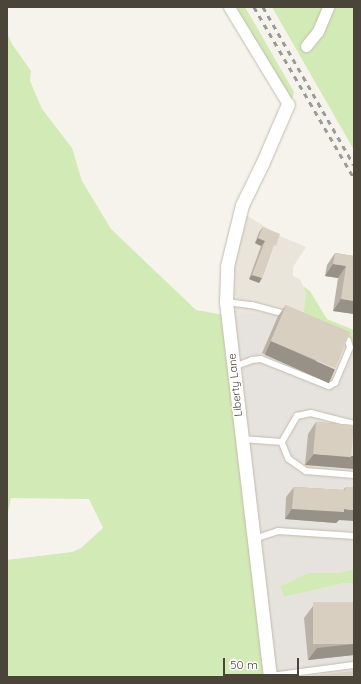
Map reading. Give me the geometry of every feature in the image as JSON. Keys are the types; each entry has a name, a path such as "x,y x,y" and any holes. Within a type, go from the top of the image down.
{"street":[{"path":"230,7 288,104"},
{"path":"306,46 318,31 328,7"},
{"name":"Liberty Lane","path":"270,676 233,368 226,302 226,266 238,216 288,104"}],"lane":[{"path":"226,302 252,305 290,315"},
{"path":"233,368 252,360 261,359 329,386 335,383 350,348 348,340 334,334"},
{"path":"282,442 297,416 311,414 354,424"},
{"path":"242,439 282,442"},
{"path":"282,442 289,459 306,472 354,475"},
{"path":"254,539 278,531 354,536"},
{"path":"270,676 354,665"}],"shaded area":[{"path":"241,212 280,236 306,247 293,267 293,276 300,279 306,293 303,316 274,312 261,316 251,312 230,317 227,275"},
{"path":"251,312 261,315 274,312 312,322 354,343 354,569 337,573 308,573 280,586 284,597 345,583 354,584 354,677 271,677 230,317"}],"green space":[{"path":"230,7 245,7 294,92 292,99 286,97"},
{"path":"272,7 354,7 354,150"},
{"path":"7,33 12,44 31,71 30,81 42,109 72,148 82,181 111,229 196,310 224,315 271,677 7,677 7,560 72,552 81,548 103,528 89,499 11,498 7,517"},
{"path":"303,286 310,291 327,319 354,330 354,343 303,316 306,293"},
{"path":"354,569 354,584 345,583 284,597 280,586 308,573 337,573"}],"building":[{"path":"263,227 280,234 276,246 274,245 262,278 252,275 265,241 258,238"},
{"path":"335,253 354,256 354,301 341,299 346,266 333,264"},
{"path":"286,305 350,332 335,368 271,341"},
{"path":"316,422 354,425 351,457 313,454"},
{"path":"294,487 345,490 346,487 354,487 354,510 344,509 344,512 292,509"},
{"path":"313,602 354,602 354,644 313,644"},
{"path":"354,671 354,677 309,676"}],"railway":[{"path":"254,7 354,178"},
{"path":"263,7 354,165"}]}
